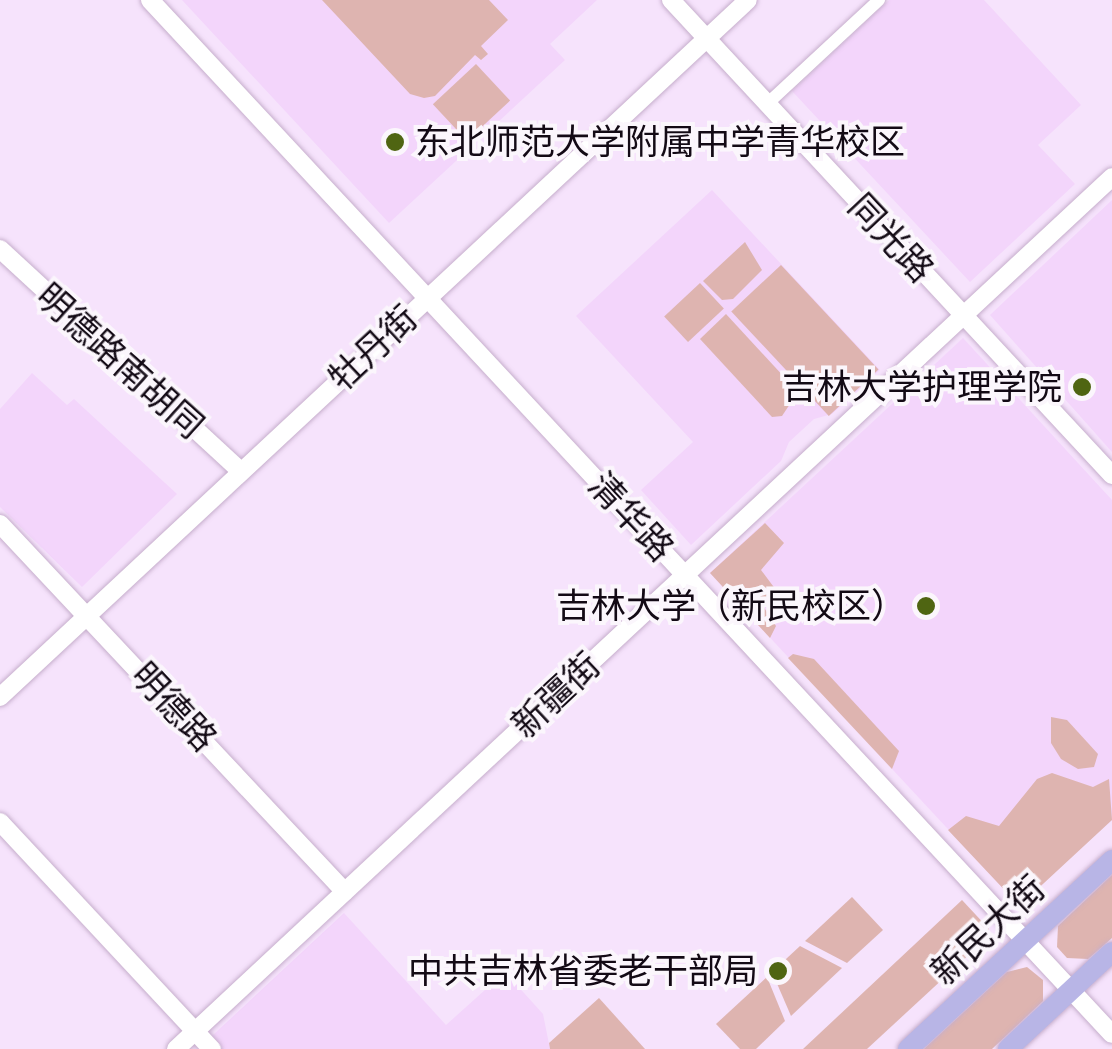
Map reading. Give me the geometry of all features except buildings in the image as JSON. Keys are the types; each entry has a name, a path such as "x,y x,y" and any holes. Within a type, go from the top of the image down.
{"main road":[{"name":"新民大街","path":"908,1049 1112,860"},
{"path":"1008,1049 1112,952"}],"street":[{"name":"清华路","path":"150,0 1112,1034"},
{"name":"同光路","path":"671,0 1112,475"},
{"name":"牡丹街","path":"0,697 748,0"},
{"path":"767,104 879,0"},
{"name":"新疆街","path":"176,1049 1112,178"},
{"name":"明德路南胡同","path":"0,249 241,471"},
{"name":"明德路","path":"0,524 345,892"},
{"path":"0,823 212,1049"}],"shaded area":[{"name":"东北师范大学附属中学青华校区","path":"182,0 597,0 550,44 565,60 389,223"},
{"path":"322,0 489,0 508,20 481,46 488,54 481,60 475,55 435,96 424,98 410,94"},
{"path":"889,0 984,0 1081,105 1038,145 1075,184 970,282 792,91"},
{"path":"476,64 510,101 467,141 433,104"},
{"path":"712,190 880,370 832,414 814,419 789,442 781,461 691,545 641,490 693,442 576,316"},
{"name":"吉林大学护理学院","path":"1112,200 1112,452 990,315"},
{"path":"745,242 762,270 733,299 722,300 703,281"},
{"path":"781,265 879,370 829,416 731,311"},
{"path":"700,283 724,309 688,342 664,316"},
{"path":"726,314 798,392 782,416 772,417 700,339"},
{"name":"吉林大学（新民校区）","path":"963,338 1112,500 1112,820 1021,900 1012,898 710,573"},
{"path":"32,373 67,405 74,399 177,494 82,587 0,507 0,409"},
{"path":"765,523 784,543 761,570 776,590 763,606 776,626 770,638 710,573"},
{"path":"793,654 814,659 899,751 892,769 788,658"},
{"path":"1051,717 1067,720 1098,754 1094,767 1078,769 1061,759 1051,743"},
{"path":"1052,773 1093,787 1109,779 1112,820 1030,896 1012,898 948,830 966,816 999,826 1037,779"},
{"path":"1112,875 1112,938 1088,959 1067,958 1057,947 1058,926"},
{"path":"852,897 883,930 847,963 805,941"},
{"path":"962,900 989,929 985,940 867,1049 803,1049"},
{"path":"344,913 446,1025 505,972 543,1014 550,1049 198,1049"},
{"path":"800,946 842,968 791,1016 772,972"},
{"path":"1027,967 1043,980 1043,1001 992,1049 924,1049 1007,972"},
{"path":"767,977 785,1021 756,1049 740,1049 716,1024"},
{"path":"599,998 645,1049 550,1049 549,1043"}],"place":[{"name":"东北师范大学附属中学青华校区","path":"395,142"},
{"name":"吉林大学护理学院","path":"1082,387"},
{"name":"吉林大学（新民校区）","path":"926,606"},
{"name":"中共吉林省委老干部局","path":"778,971"}]}
